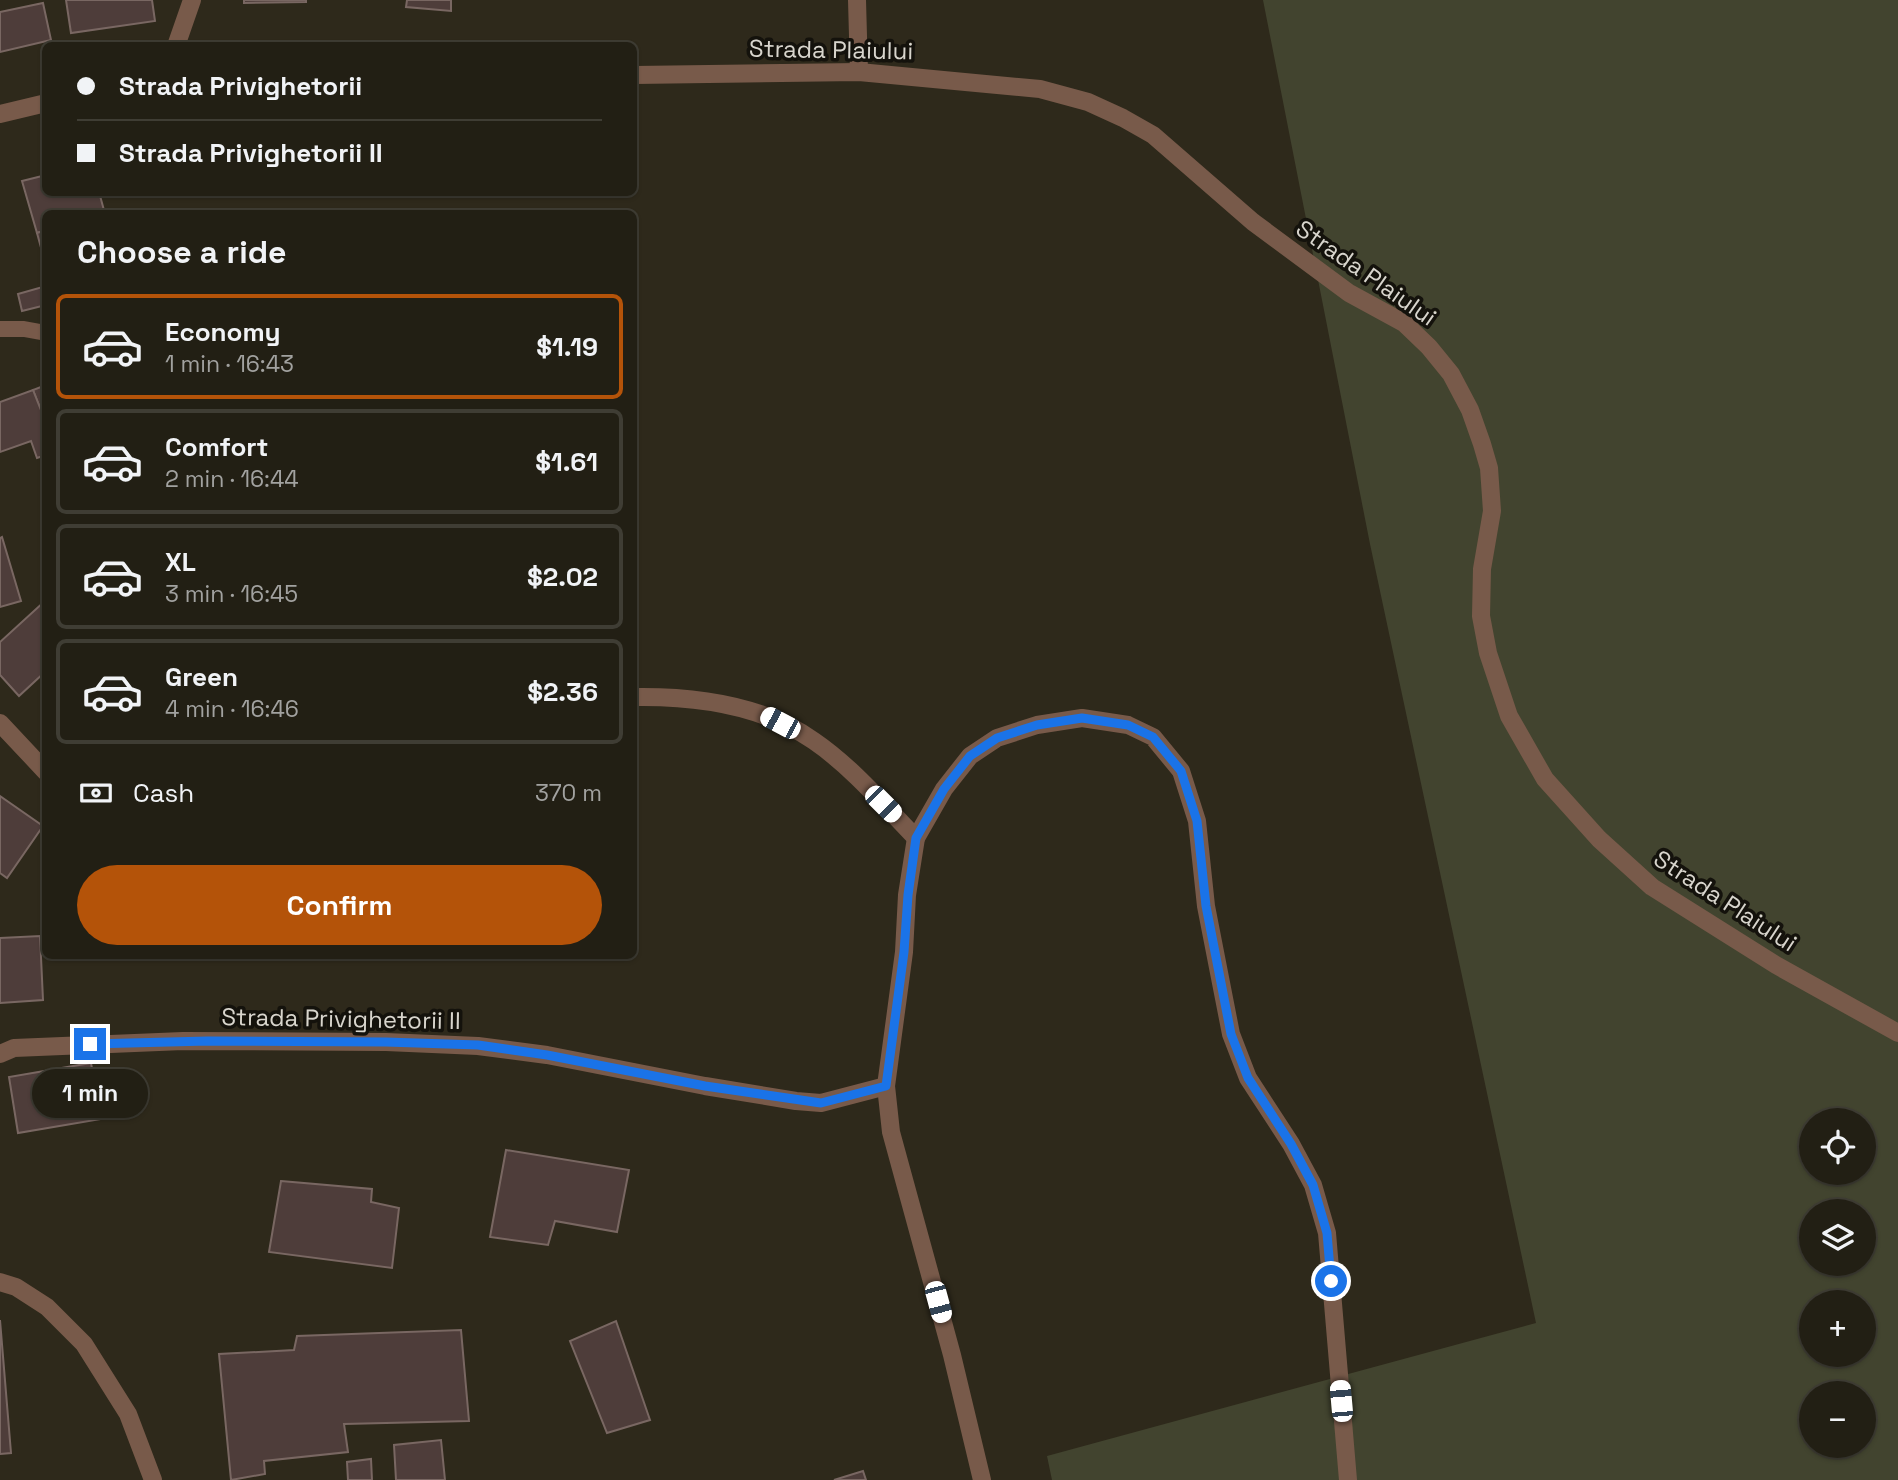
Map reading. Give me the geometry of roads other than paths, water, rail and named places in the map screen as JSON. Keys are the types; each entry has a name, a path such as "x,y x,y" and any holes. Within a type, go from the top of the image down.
{"street":[{"path":"177,42 192,0"},
{"path":"857,0 859,72"},
{"name":"Strada Plaiului","path":"637,75 859,72 1040,89 1088,102 1153,135 1253,222 1339,286 1404,323 1429,347 1451,374 1470,410 1482,444 1491,482 1492,510 1482,569 1481,616 1488,653 1506,707 1545,779 1599,839 1652,887 1776,965 1898,1033"},
{"path":"0,114 42,104"},
{"path":"637,697 661,696 716,703 764,714 813,740 850,770 916,838"},
{"path":"982,1480 952,1355 891,1132 886,1086 904,952 908,895 916,838 944,789 970,756 997,738 1037,725 1082,718 1128,725 1153,737 1181,771 1197,821 1206,906 1231,1034 1248,1078 1291,1144 1313,1185 1327,1233 1348,1480"},
{"path":"0,723 42,768"},
{"name":"Strada Privighetorii II","path":"0,1054 14,1048 183,1041 478,1045 808,1102 821,1103 841,1099 886,1086"},
{"path":"0,1282 16,1287 47,1307 84,1344 128,1414 153,1480"}],"lane":[{"path":"0,329 25,335 42,333"}]}
